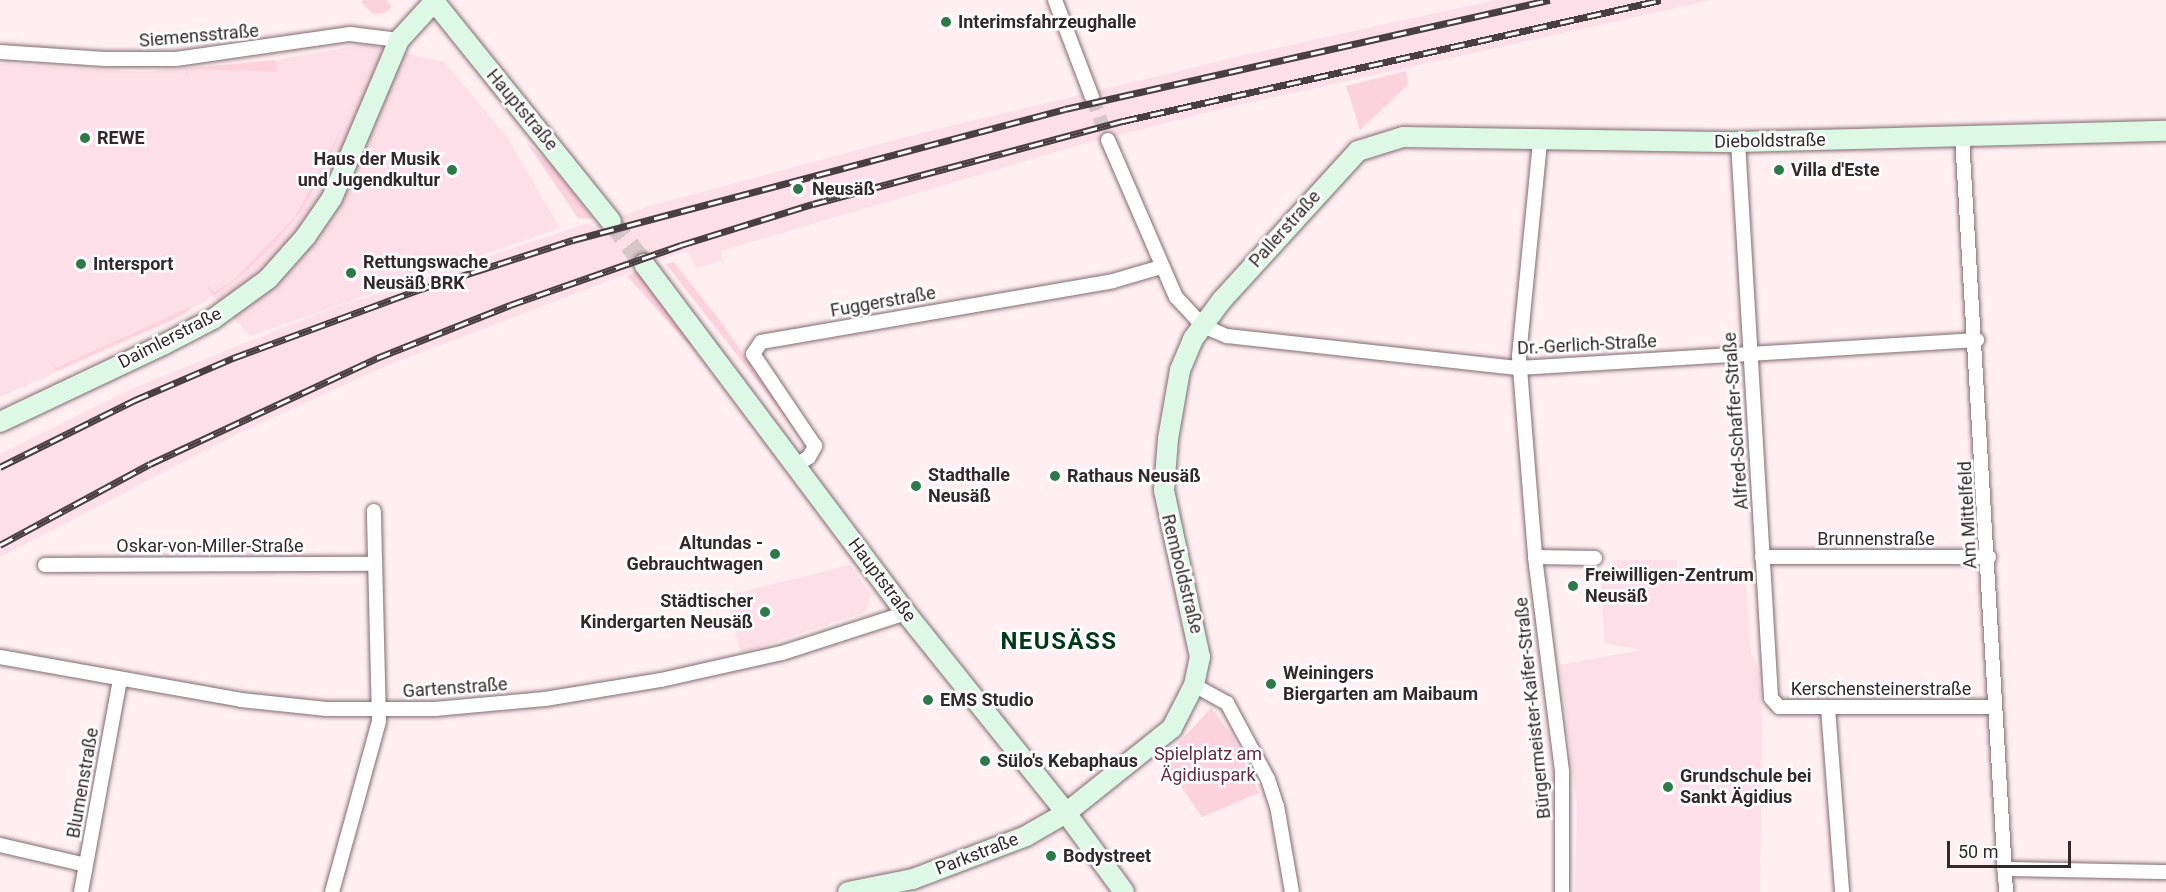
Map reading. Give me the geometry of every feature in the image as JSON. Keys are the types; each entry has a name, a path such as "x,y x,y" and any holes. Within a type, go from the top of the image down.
{"street":[{"path":"1055,0 1092,97"},
{"name":"Daimlerstraße","path":"0,422 213,319 268,279 306,236 332,198 399,40 434,1"},
{"name":"Hauptstraße","path":"434,1 611,221"},
{"name":"Siemensstraße","path":"0,52 105,59 176,59 350,34 399,40"},
{"name":"Dieboldstraße","path":"1375,143 1403,137 1540,142 1738,142 2166,131"},
{"name":"Am Mittelfeld","path":"1962,137 1977,340 1989,557 1994,707 2006,892"},
{"path":"1108,140 1161,267 1184,308 1203,326"},
{"name":"Bürgermeister-Kaifer-Straße","path":"1540,142 1519,368 1535,557 1562,772 1562,892"},
{"name":"Alfred-Schaffer-Straße","path":"1738,142 1771,698"},
{"name":"Pallerstraße","path":"1203,326 1350,157 1375,143"},
{"name":"Hauptstraße","path":"644,264 906,613 1066,813 1124,892"},
{"name":"Fuggerstraße","path":"797,465 809,457 815,446 753,354 755,347 778,339 1113,281 1161,267"},
{"name":"Dr.-Gerlich-Straße","path":"1203,326 1242,340 1519,368 1977,340"},
{"name":"Remboldstraße","path":"1066,813 1162,740 1181,715 1194,684 1199,641 1167,514 1164,481 1180,370 1203,326"},
{"path":"332,892 379,711 375,511"},
{"path":"1535,557 1595,558"},
{"name":"Brunnenstraße","path":"1762,557 1989,557"},
{"name":"Oskar-von-Miller-Straße","path":"45,565 375,564"},
{"name":"Gartenstraße","path":"0,657 241,700 379,711 499,704 628,686 782,653 906,613"},
{"name":"Blumenstraße","path":"81,892 120,680"},
{"path":"1194,684 1227,703 1268,779 1293,892"},
{"name":"Kerschensteinerstraße","path":"1771,698 1779,707 1994,707"},
{"path":"1828,708 1842,892"},
{"name":"Parkstraße","path":"848,892 914,885 1026,836 1066,813"},
{"path":"0,845 86,865"},
{"path":"2004,868 2166,872"}],"shaded area":[{"path":"1495,0 1712,0 1220,109 1076,146 721,251 723,260 697,268 686,251 629,269 631,272 381,368 241,432 0,557 0,454 131,389 322,312 588,223 592,227 646,207 921,133 1245,55"},
{"path":"366,44 444,62 507,137 560,228 250,336 213,296 172,320 0,397 0,64 144,72 275,60"},
{"name":"Grundschule bei Sankt Ägidius","path":"1615,560 1677,560 1677,571 1744,567 1751,653 1758,668 1762,721 1760,892 1575,892 1577,807 1560,665 1641,650 1604,643 1601,585"},
{"path":"850,565 871,595 865,612 741,653 725,596"}],"green space":[{"path":"363,0 386,0 392,7 384,13 373,14 361,2"},
{"path":"275,60 277,72 188,69 186,78 186,69"},
{"path":"1406,71 1408,85 1360,130 1346,86"},
{"path":"342,127 328,162 302,210 273,245 245,272 214,296 206,284 214,292 231,282 295,217"},
{"path":"527,143 551,164 593,219 578,218"},
{"path":"674,262 721,322 800,436 666,264"},
{"path":"638,271 694,345 688,344 627,276"},
{"path":"190,307 190,310 172,320 56,371 49,359 56,368"},
{"name":"Spielplatz am Ägidiuspark","path":"1211,708 1233,737 1259,793 1202,817 1163,760"}],"tunnel":[{"path":"1092,97 1108,140"},
{"path":"611,221 644,264"}],"railway":[{"path":"0,467 135,400 233,358 418,290 573,240 1065,109 1550,0"},
{"path":"0,545 150,464 377,358 510,305 681,245 813,204 1123,121 1661,0"}],"place":[{"name":"Interimsfahrzeughalle","path":"946,22"},
{"name":"REWE","path":"85,138"},
{"name":"Haus der Musik und Jugendkultur","path":"452,170"},
{"name":"Villa d'Este","path":"1779,170"},
{"name":"Neusäß","path":"798,189"},
{"name":"Intersport","path":"81,264"},
{"name":"Rettungswache Neusäß BRK","path":"351,273"},
{"name":"Rathaus Neusäß","path":"1055,476"},
{"name":"Stadthalle Neusäß","path":"916,486"},
{"name":"Altundas - Gebrauchtwagen","path":"775,554"},
{"name":"Freiwilligen-Zentrum Neusäß","path":"1573,586"},
{"name":"Städtischer Kindergarten Neusäß","path":"765,612"},
{"name":"Weiningers Biergarten am Maibaum","path":"1271,684"},
{"name":"EMS Studio","path":"928,700"},
{"name":"Sülo's Kebaphaus","path":"985,761"},
{"name":"Grundschule bei Sankt Ägidius","path":"1668,787"},
{"name":"Bodystreet","path":"1051,856"}],"district":[{"name":"NEUSÄSS","path":"1059,642"}]}
